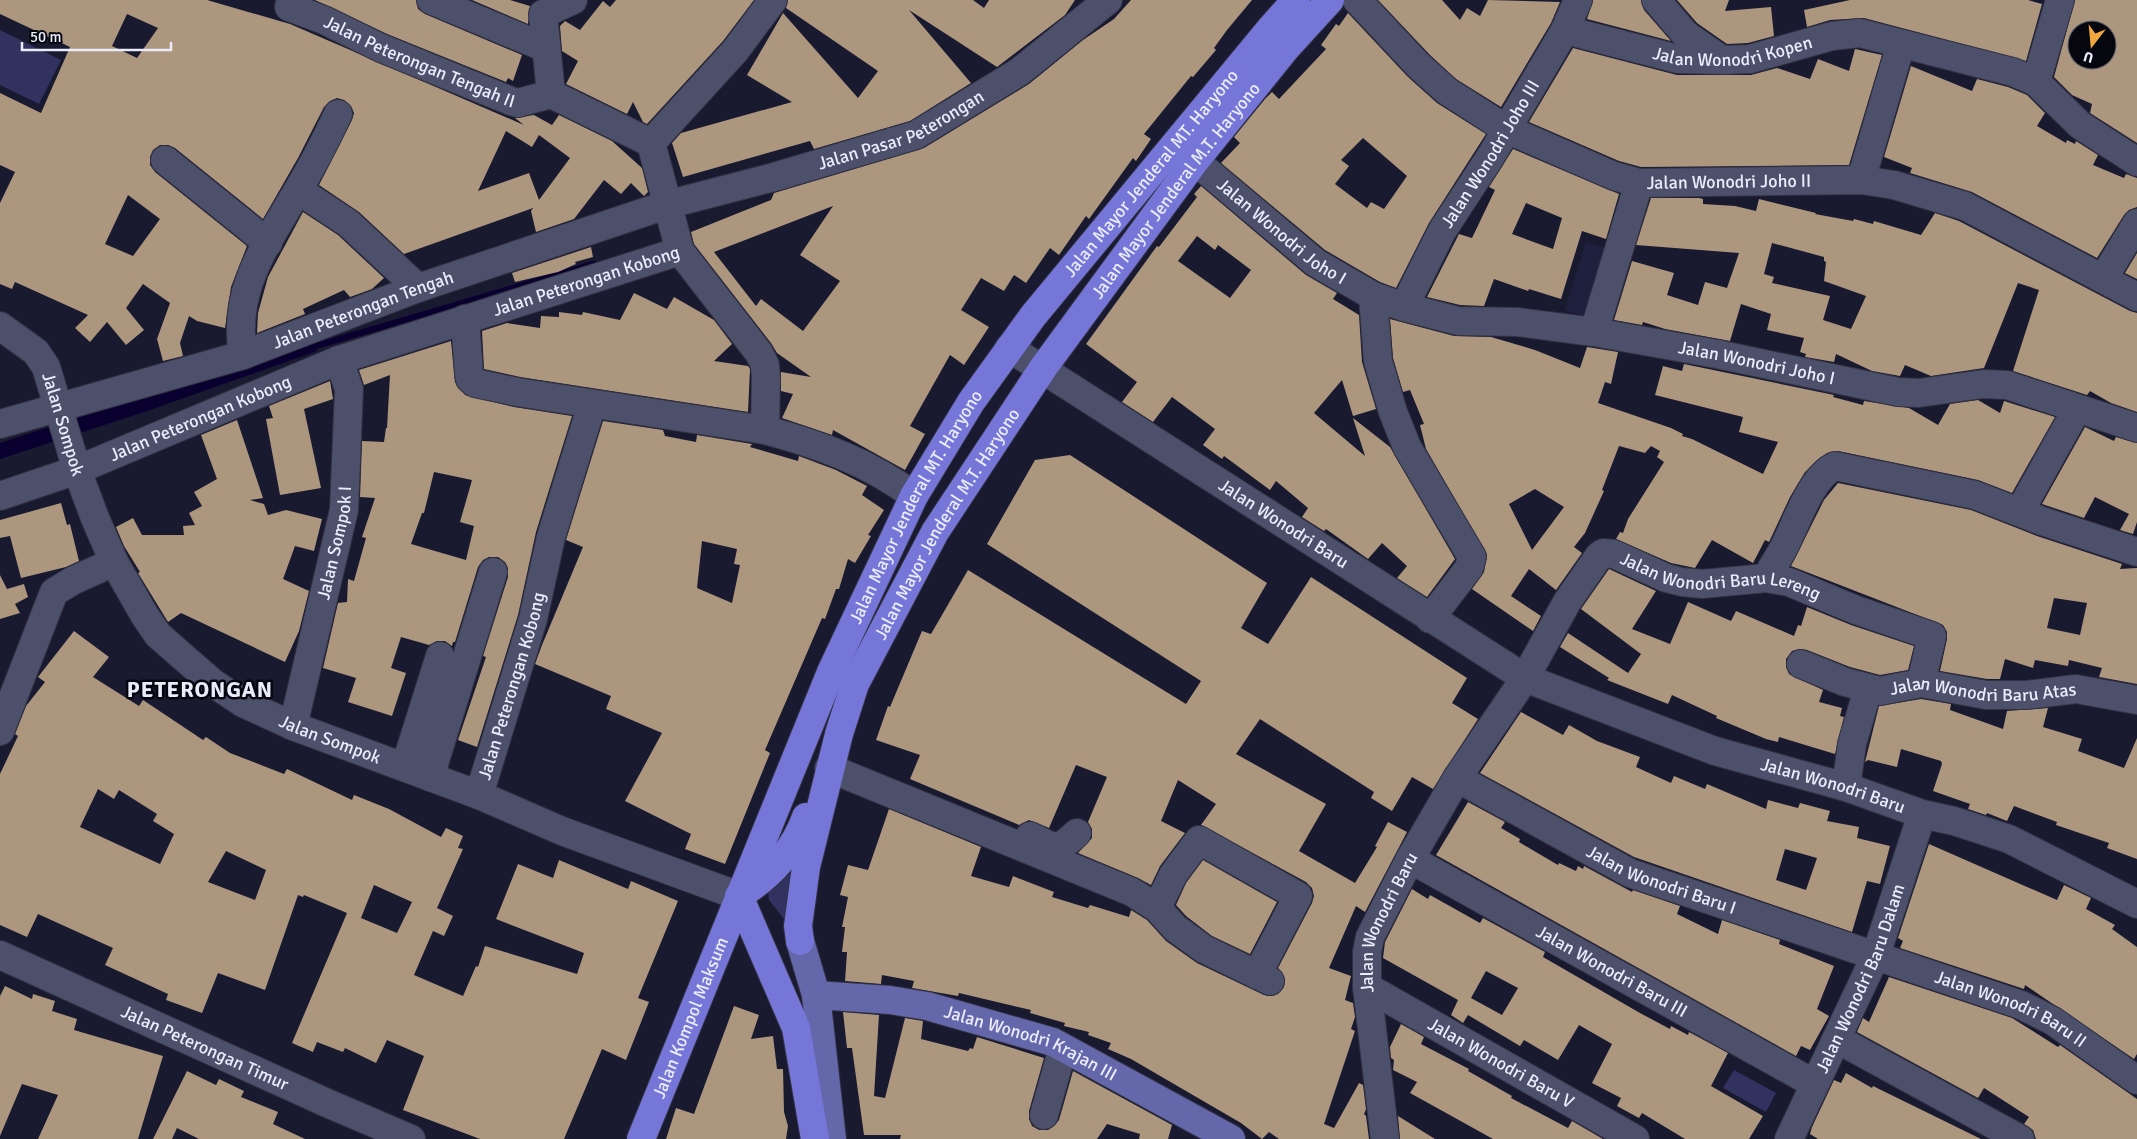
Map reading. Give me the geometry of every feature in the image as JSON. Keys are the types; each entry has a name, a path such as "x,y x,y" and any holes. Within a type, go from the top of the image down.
{"highway":[{"name":"Jalan Mayor Jenderal MT. Haryono","path":"739,896 831,672 914,496 971,402 1009,348 1227,81 1296,0"},
{"name":"Jalan Mayor Jenderal M.T. Haryono","path":"800,941 798,926 806,867 831,760 855,684 935,532 1043,368 1195,161 1287,47 1330,0"},
{"path":"815,1139 796,1028 739,896 760,882 789,850 799,837 808,814 821,798"},
{"name":"Jalan Kompol Maksum","path":"641,1139 739,896"},
{"path":"717,954 729,945 739,942 753,947 766,959"}],"main road":[{"name":"Jalan Mayor Jenderal M.T. Haryono","path":"800,941 816,995 832,1139"},
{"name":"Jalan Wonodri Krajan III","path":"816,995 890,1000 927,1006 1037,1037 1063,1048 1227,1138"}],"street":[{"path":"431,0 546,48"},
{"path":"573,0 537,7 546,48 551,94 651,142"},
{"path":"651,142 735,51 773,0"},
{"name":"Jalan Wonodri Joho II","path":"1357,0 1419,66 1447,91 1506,129 1614,176 1639,183 1861,180 1894,185 1965,206 2137,297"},
{"name":"Jalan Wonodri Joho III","path":"1404,307 1442,231 1565,30 1578,0"},
{"path":"1656,0 1686,35 1722,60"},
{"path":"2036,82 2060,0"},
{"name":"Jalan Pasar Peterongan","path":"666,205 916,135 1019,72 1102,2"},
{"name":"Jalan Peterongan Tengah II","path":"290,3 381,48 511,101 518,103 551,94"},
{"name":"Jalan Wonodri Kopen","path":"1565,30 1678,59 1722,60 1750,59 1832,36 1860,33 2013,72 2036,82 2080,125 2137,162"},
{"path":"1861,180 1901,44"},
{"path":"243,355 239,334 242,304 251,272 316,160 338,114"},
{"path":"651,142 666,205 680,250"},
{"path":"165,160 268,243"},
{"name":"Jalan Wonodri Joho I","path":"1195,161 1316,263 1372,296 1404,307 1458,321 1517,322 1594,332 1717,354 1898,392 1919,394 1982,384 2007,385 2137,428"},
{"path":"1594,332 1639,183"},
{"path":"298,190 348,223 418,288"},
{"name":"Jalan Peterongan Tengah","path":"0,424 61,413 243,355 418,288 666,205"},
{"path":"2110,270 2137,223"},
{"name":"Jalan Peterongan Kobong","path":"76,466 339,360 680,250 759,353 764,364 765,430"},
{"path":"1372,296 1378,361 1397,421 1407,447 1472,557 1469,568 1430,619"},
{"path":"465,319 469,374 472,382 517,392 660,412 765,430 848,456 896,482 914,496"},
{"name":"Jalan Sompok","path":"0,326 36,352 46,367 76,466 114,562 145,616 158,635 174,651 213,683 243,703 293,726 479,795 562,831 739,896"},
{"path":"1009,348 1043,368"},
{"name":"Jalan Sompok I","path":"293,726 344,510 349,389 339,360"},
{"name":"Jalan Wonodri Baru","path":"1043,368 1430,619 1525,678 1715,752 1846,787 1922,814 1954,821 2009,839 2135,897"},
{"name":"Jalan Peterongan Kobong","path":"479,795 534,619 552,537 592,404"},
{"path":"2020,511 2077,409"},
{"path":"0,496 76,466"},
{"path":"1766,578 1782,552 1802,508 1827,470 1835,466 1975,495 2137,552"},
{"name":"Jalan Wonodri Baru Lereng","path":"1525,678 1567,602 1603,553 1614,554 1666,578 1682,582 1709,583 1766,578 1789,582 1856,610 1932,636 1921,682"},
{"path":"0,731 54,592 74,580 114,562"},
{"path":"430,777 493,572"},
{"path":"405,767 440,656"},
{"path":"1801,664 1868,689"},
{"name":"Jalan Wonodri Baru","path":"1385,1139 1367,987 1367,952 1370,937 1410,859 1457,778 1525,678"},
{"name":"Jalan Wonodri Baru Atas","path":"1846,787 1852,744 1868,689 1892,689 1921,682 1986,694 2027,695 2076,689 2137,700"},
{"path":"831,760 930,791 1057,848 1062,847 1077,833"},
{"path":"831,760 1132,892 1157,908 1175,928 1204,949 1264,978 1298,896 1199,840 1174,874 1157,908"},
{"name":"Jalan Wonodri Baru I","path":"1457,778 1630,873 1876,955"},
{"name":"Jalan Wonodri Baru Dalam","path":"1788,1139 1876,955 1922,814"},
{"name":"Jalan Wonodri Baru III","path":"1410,859 1814,1083"},
{"name":"Jalan Peterongan Timur","path":"0,955 326,1104 411,1139"},
{"name":"Jalan Wonodri Baru II","path":"1876,955 2021,1005 2053,1020 2137,1080"},
{"name":"Jalan Wonodri Baru V","path":"1367,987 1635,1139"},
{"path":"1837,1040 2020,1139"},
{"path":"1044,1115 1063,1048"}],"shaded area":[{"path":"0,30 61,60 39,104 0,85"},
{"path":"1586,242 1611,249 1591,318 1565,310"},
{"path":"316,340 317,351 147,411 0,459 0,443"},
{"path":"797,861 788,924 769,900 768,890"},
{"path":"1734,1070 1776,1093 1766,1112 1723,1088"}],"building":[{"path":"0,0 207,0 290,24 524,125 515,118 534,115 552,125 559,115 612,141 642,168 648,192 644,196 631,183 621,194 604,180 574,219 536,232 531,211 533,208 404,254 359,212 319,185 352,120 354,113 351,106 344,100 337,98 330,101 324,107 298,158 263,219 175,148 168,145 160,145 153,150 150,157 150,165 155,172 247,246 231,287 225,328 197,321 189,316 180,343 183,356 163,361 157,339 170,303 143,284 126,308 144,330 126,345 107,322 90,342 75,328 88,315 15,282 12,289 0,284 0,203 15,172 0,165 0,93 41,113 70,47 0,14","holes":["127,14 158,28 137,58 112,46","506,131 532,147 539,135 570,158 539,200 529,173 478,191","128,195 160,219 133,256 105,244"]},
{"path":"315,0 416,0 418,9 425,14 522,55 513,81 508,78 506,82 387,34"},
{"path":"472,0 510,0 530,6 528,24"},
{"path":"616,0 754,0 723,41 647,124 643,122 633,102 627,114 566,84 578,61 562,51 560,26 565,21 580,30 603,1 610,7"},
{"path":"788,0 973,0 984,8 989,0 1075,0 1065,15 997,67 909,10 971,83 910,121 814,149 810,141 683,177 672,143 681,133 792,102 747,75 783,13 858,98 878,71 786,8"},
{"path":"1131,0 1252,0 1214,48 1216,50 1193,77 1191,76 1144,134 1151,139 1136,161 1133,158 1089,219 1086,216 1059,255 1050,248 1026,283 1014,275 1004,291 981,278 961,310 989,327 964,365 950,355 910,426 925,434 905,470 833,430 832,435 782,418 793,394 781,391 781,372 811,377 777,353 694,244 691,232 771,200 774,193 924,148 1029,84 1083,40 1114,19","holes":["833,206 800,255 840,281 803,331 761,299 756,306 714,252"]},
{"path":"1378,0 1442,0 1460,20 1467,8 1480,16 1488,0 1560,2 1551,23 1501,107 1456,79 1430,55"},
{"path":"1593,0 1641,0 1644,10 1671,41 1587,19"},
{"path":"1677,0 1729,0 1725,11 1771,7 1774,36 1748,43 1727,44 1697,23"},
{"path":"1850,0 2028,0 2042,4 2026,61 1864,18 1830,20 1807,27 1804,10"},
{"path":"2075,0 2137,0 2137,143 2090,113 2092,104 2072,95 2054,77 2067,29 2067,70 2117,70 2117,20 2070,20"},
{"path":"1348,13 1408,77 1437,103 1486,134 1429,223 1396,288 1380,282 1325,250 1221,163 1240,143 1234,137 1265,99 1272,92 1279,99 1326,49 1321,45 1336,24 1339,26","holes":["1363,138 1407,176 1384,209 1371,202 1367,208 1335,184 1349,166 1341,160"]},
{"path":"1573,48 1677,75 1751,75 1777,68 1810,79 1818,59 1849,71 1855,49 1882,55 1849,165 1641,167 1619,161 1529,122"},
{"path":"1911,66 1972,91 1977,79 2008,87 2027,95 2045,113 2037,126 2066,143 2067,140 2075,144 2076,141 2098,155 2093,165 2124,178 2126,174 2137,178 2137,207 2129,210 2124,215 2097,258 1972,192 1910,173 1912,168 1884,157"},
{"path":"1513,149 1619,194 1606,239 1582,231 1561,299 1529,289 1528,291 1494,279 1484,306 1460,305 1427,297 1459,234 1472,238 1495,190 1489,187","holes":["1526,203 1562,218 1553,249 1512,234"]},
{"path":"1201,186 1306,275 1337,293 1333,299 1359,315 1362,362 1376,409 1353,416 1342,380 1314,413 1365,456 1353,418 1390,447 1455,559 1427,597 1397,578 1407,566 1382,543 1368,559 1326,529 1324,531 1302,517 1308,508 1276,481 1270,490 1224,456 1222,459 1203,445 1215,429 1172,397 1153,422 1122,402 1137,382 1086,344 1157,246 1159,247 1197,197 1194,194","holes":["1197,236 1215,250 1218,245 1251,270 1230,298 1178,261"]},
{"path":"1651,198 1699,198 1703,199 1703,204 1735,206 1756,211 1759,199 1815,214 1853,221 1854,219 1873,224 1874,221 1921,235 1935,213 1959,221 2137,313 2137,412 2111,403 2090,391 2087,395 2013,371 2039,290 2018,283 1984,368 1931,376 1905,365 1900,376 1872,371 1836,354 1834,362 1805,357 1806,354 1800,352 1804,338 1767,330 1771,314 1741,304 1730,341 1665,329 1643,322 1642,325 1614,320 1632,261 1674,273 1667,295 1698,305 1705,282 1727,288 1739,253 1636,245","holes":["1772,243 1824,257 1826,262 1824,281 1866,296 1851,329 1823,320 1830,296 1772,283 1774,277 1764,274"]},
{"path":"303,212 338,235 384,278 372,289 350,297 344,290 303,309 305,314 257,333 258,313 268,277"},
{"path":"591,247 593,257 575,262 576,264 558,272 515,282 512,273"},
{"path":"2137,253 2137,279 2125,273"},
{"path":"634,293 667,309 674,297 714,320 732,344 714,361 748,366 750,369 748,412 520,377 484,369 482,331 507,323 540,328 541,316 559,317 559,312 582,315 583,312 620,320"},
{"path":"1390,319 1454,336 1491,337 1535,350 1580,368 1587,347 1618,352 1611,384 1605,382 1598,403 1671,428 1683,434 1682,436 1692,439 1763,474 1778,442 1739,432 1743,417 1655,395 1663,366 1682,371 1684,364 1834,395 1833,397 1863,405 1864,401 1909,408 1938,425 1950,404 1978,400 2000,413 2004,401 2055,417 2012,493 1978,480 1838,451 1827,453 1805,472 1790,497 1769,542 1765,540 1753,563 1712,540 1695,568 1671,563 1616,539 1620,532 1623,533 1628,519 1664,462 1657,457 1660,451 1651,446 1645,453 1619,446 1602,490 1604,491 1585,533 1574,547 1582,553 1556,590 1529,569 1511,596 1541,616 1533,631 1472,589 1484,572 1487,555 1426,449 1420,425 1424,424 1410,390 1403,392 1393,358","holes":["1535,489 1564,507 1532,550 1509,504"]},
{"path":"451,341 455,382 465,395 514,407 572,416 536,532 518,615 477,747 458,740 486,657 483,656 508,577 508,568 505,562 498,557 489,557 483,560 478,567 455,642 453,642 452,646 445,641 437,641 429,645 401,637 391,668 406,673 392,716 348,702 356,678 323,668 338,603 347,602 348,579 354,581 366,538 362,537 375,498 360,497 362,441 384,442 387,428 390,375 364,385 359,370","holes":["434,472 472,480 460,522 474,526 466,560 411,544 422,513 424,513"]},
{"path":"330,381 333,399 304,409 321,488 280,495 266,419 273,418 269,406"},
{"path":"237,420 263,498 250,500 264,504 268,515 286,510 322,519 314,551 295,546 283,579 309,591 299,631 285,662 181,613 168,622 138,573 140,572 124,546 116,527 133,518 142,535 184,535 183,526 195,525 189,513 202,506 194,492 217,479 201,435"},
{"path":"603,421 663,430 665,436 696,442 697,435 752,444 750,447 798,461 799,456 836,470 867,486 862,495 884,510 868,535 871,536 855,563 848,559 839,589 836,589 825,619 822,618 765,750 770,753 725,864 685,849 691,834 625,801 662,733 606,709 611,696 535,664 583,547 566,540","holes":["702,541 737,549 734,564 740,565 732,603 697,588"]},
{"path":"2085,427 2114,441 2116,437 2137,443 2137,522 2133,534 2120,530 2129,514 2095,497 2084,518 2042,504"},
{"path":"1070,455 1267,583 1241,628 1268,644 1311,577 1467,678 1452,703 1478,719 1433,789 1412,777 1392,811 1371,798 1374,792 1260,719 1236,754 1326,804 1299,851 1355,883 1377,847 1375,846 1388,822 1407,832 1365,912 1356,906 1329,968 1351,976 1345,1000 1353,1003 1355,1017 1351,1029 1355,1031 1324,1124 1334,1128 1359,1083 1363,1085 1366,1109 1364,1114 1366,1116 1369,1139 1279,1139 1269,1132 1262,1139 1241,1123 1131,1059 1108,1049 1111,1043 1088,1035 1089,1032 1064,1026 1065,1023 1030,1013 1031,1010 959,993 958,996 912,988 914,981 882,975 881,984 845,981 847,952 842,952 845,927 842,927 848,897 840,895 848,865 868,870 889,809 981,847 971,876 1009,887 1013,876 1054,892 1052,897 1088,908 1090,905 1129,917 1131,910 1147,920 1166,941 1197,963 1264,995 1272,996 1278,994 1284,987 1285,979 1278,968 1312,903 1314,896 1312,888 1306,882 1201,825 1216,804 1178,780 1161,821 1185,833 1160,866 1151,885 1078,853 1092,838 1092,829 1088,822 1107,777 1076,765 1049,828 1029,820 1019,825 910,779 920,755 876,740 888,706 890,707 922,631 931,634 968,570 1186,704 1201,681 987,544 1035,460"},
{"path":"1838,483 1971,510 2037,536 2122,564 2120,569 2137,568 2137,684 2099,677 2102,668 2069,660 2068,666 2035,660 2033,668 2005,659 2000,679 1987,679 1940,671 1947,639 1947,632 1943,625 1791,566 1824,500","holes":["2054,598 2087,603 2080,635 2047,628"]},
{"path":"61,503 67,525 70,524 79,561 66,567 21,578 10,536 0,538 0,520"},
{"path":"1609,569 1656,591 1632,629 1670,644 1688,602 1731,621 1736,611 1794,636 1798,625 1801,626 1807,607 1851,625 1914,646 1908,670 1880,675 1850,667 1807,650 1799,649 1792,651 1786,659 1786,667 1789,674 1823,690 1819,702 1842,708 1840,716 1844,717 1835,754 1779,737 1778,742 1766,739 1716,718 1717,716 1672,695 1668,704 1607,680 1609,678 1560,647 1568,633 1628,673 1641,654 1581,609"},
{"path":"0,575 7,589 24,584 28,597 15,604 20,613 0,619"},
{"path":"74,631 109,657 93,677 139,706 143,700 203,740 206,737 230,753 284,774 287,769 352,800 354,795 389,809 441,837 446,828 463,836 458,848 463,849 437,908 453,916 444,936 433,931 414,975 463,996 476,966 478,967 485,946 577,974 584,953 496,919 518,864 553,878 559,860 628,889 631,881 678,901 638,998 649,1002 626,1060 602,1049 564,1139 480,1139 403,1110 424,1056 387,1040 376,1063 345,1048 343,1052 317,1042 313,1052 292,1043 347,913 304,895 303,897 298,895 265,990 218,973 202,1013 166,1000 168,994 105,965 113,948 38,914 27,937 0,925 0,774 18,736 15,734 26,706 45,682 38,677","holes":["98,789 114,799 119,790 157,814 153,821 174,834 160,864 80,827","226,851 266,870 255,900 208,882","374,885 412,902 397,933 361,918"]},
{"path":"1921,699 1951,704 1950,710 2003,729 2007,711 2048,708 2043,727 2082,739 2078,751 2124,768 2137,738 2137,859 2107,848 2109,843 2056,825 2057,822 2014,806 2007,821 1987,813 1986,815 1968,809 1970,804 1933,791 1942,764 1941,761 1901,749 1897,767 1868,760 1865,762 1879,706"},
{"path":"1521,712 1563,735 1569,725 1597,741 1640,757 1636,767 1671,783 1674,776 1705,789 1707,784 1766,809 1768,800 1798,808 1800,803 1830,811 1827,821 1859,827 1857,838 1890,846 1880,884 1867,881 1852,932 1634,857 1480,773","holes":["1785,849 1817,858 1806,890 1776,880"]},
{"path":"1468,802 1505,822 1501,828 1520,839 1519,842 1558,865 1559,863 1576,871 1578,866 1583,869 1584,866 1632,892 1633,890 1680,906 1677,914 1718,934 1722,920 1780,940 1779,944 1834,966 1817,1009 1829,1016 1810,1050 1801,1046 1796,1056 1436,855"},
{"path":"1929,844 2057,900 2064,885 2091,898 2086,909 2115,925 2112,929 2137,947 2137,1054 2134,1059 2025,985 2024,989 1900,948 1903,941 1898,938"},
{"path":"1203,860 1277,902 1250,954 1212,936 1186,916 1176,905 1186,883"},
{"path":"1412,889 1428,899 1430,895 1480,923 1483,918 1545,952 1543,957 1640,1013 1670,1029 1671,1026 1688,1035 1689,1032 1728,1053 1711,1086 1763,1116 1749,1139 1685,1139 1642,1113 1639,1118 1617,1106 1621,1098 1592,1083 1612,1044 1579,1025 1558,1060 1524,1040 1520,1046 1468,1015 1463,1023 1451,1015 1458,1000 1383,958 1385,942","holes":["1486,971 1518,988 1502,1015 1471,998"]},
{"path":"1889,977 2012,1018 2058,1047 2060,1045 2137,1099 2137,1139 2036,1139 2033,1130 2024,1124 2029,1117 1984,1088 1978,1098 1857,1032 1863,1018 1869,1022"},
{"path":"5,986 32,999 33,994 55,1001 52,1011 77,1019 74,1030 163,1056 138,1139 38,1139 58,1095 22,1084 0,1136 0,996"},
{"path":"734,1006 759,1015 751,1039 773,1036 777,1069 783,1069 784,1112 788,1126 786,1139 666,1139 676,1108 694,1114"},
{"path":"843,1012 879,1015 874,1096 885,1098 905,1018 923,1021 921,1039 968,1051 970,1048 973,1049 977,1037 1044,1058 1029,1111 1029,1119 1032,1126 1039,1130 1048,1130 1059,1120 1073,1071 1172,1125 1168,1139 1139,1139 1140,1134 1107,1124 1097,1139 900,1139 901,1135 864,1135 852,1048 847,1048"},
{"path":"1401,1024 1424,1037 1421,1044 1469,1069 1468,1071 1512,1096 1511,1098 1568,1128 1572,1121 1603,1139 1493,1139 1410,1093 1417,1082 1393,1070 1394,1060 1391,1058 1390,1047"},
{"path":"187,1071 216,1085 219,1079 244,1091 241,1097 278,1112 273,1124 305,1139 199,1139 177,1128 172,1139 153,1139"},
{"path":"1846,1073 1872,1088 1873,1086 1981,1139 1818,1139 1810,1134 1812,1127 1834,1080 1841,1083"},
{"path":"1398,1116 1435,1139 1400,1139"}],"waterway":[{"path":"309,348 594,264"}],"district":[{"name":"PETERONGAN","path":"200,689"}]}
